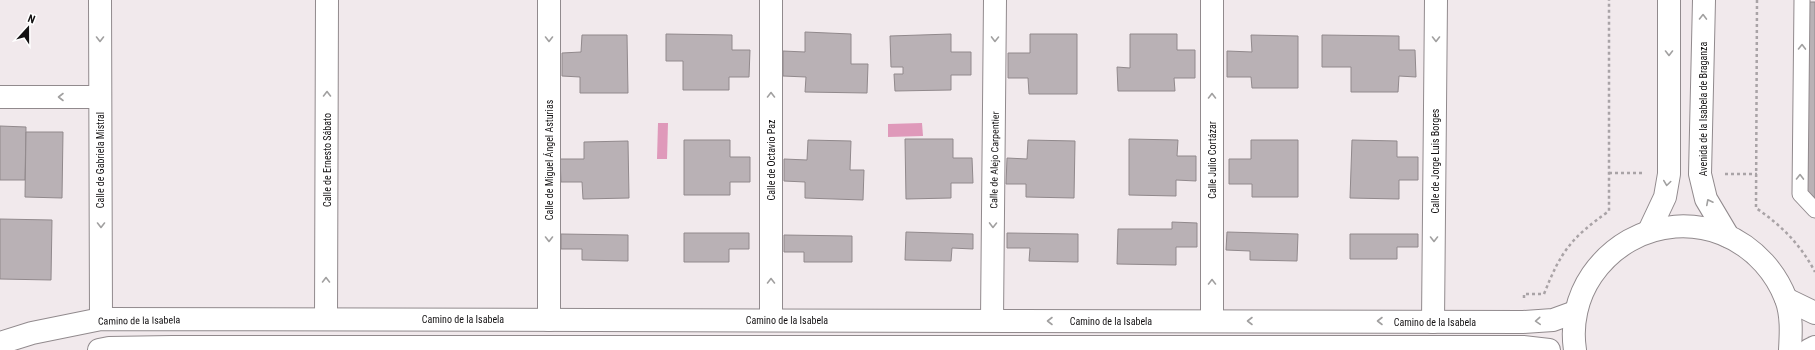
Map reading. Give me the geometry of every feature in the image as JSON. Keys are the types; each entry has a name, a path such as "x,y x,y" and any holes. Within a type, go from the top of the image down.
{"street":[{"name":"Calle de Gabriela Mistral","path":"100,0 101,319"},
{"name":"Calle de Ernesto Sábato","path":"326,319 327,0"},
{"name":"Calle de Miguel Ángel Asturias","path":"549,0 549,320"},
{"name":"Calle de Octavio Paz","path":"771,0 771,320"},
{"name":"Calle de Alejo Carpentier","path":"992,320 995,0"},
{"name":"Calle Julio Cortázar","path":"1212,0 1212,321"},
{"name":"Calle de Jorge Luis Borges","path":"1434,322 1436,0"},
{"path":"1649,231 1665,197 1669,174 1669,0"},
{"name":"Avenida de la Isabela de Braganza","path":"1704,0 1700,174 1706,199 1728,236"},
{"path":"0,97 100,97"},
{"path":"1575,350 1573,337 1575,312 1585,285 1601,261 1623,243 1649,231 1676,226 1703,228 1728,236 1753,252 1773,273 1786,299 1792,330 1790,350"},
{"path":"1786,299 1815,313"},
{"name":"Camino de la Isabela","path":"0,343 32,333 101,319 1434,322 1553,320 1575,312"},
{"path":"99,350 109,348 172,347 1522,347 1549,350"},
{"path":"1809,350 1815,347"}],"lane":[{"path":"1802,0 1800,194 1815,210"}],"path":[{"path":"1524,294 1544,294 1553,270 1563,252 1576,236 1609,211 1609,0"},
{"path":"1757,0 1756,208 1771,218 1788,233 1799,246 1815,272"}],"shaded area":[{"path":"658,123 668,123 667,159 657,159"},
{"path":"922,123 923,136 888,137 888,124"}],"building":[{"path":"1805,2 1815,2 1815,201 1804,192"},
{"path":"805,32 851,34 851,64 868,64 867,93 805,92 806,77 783,76 783,51 805,52"},
{"path":"666,34 732,35 732,50 750,50 749,77 729,77 729,90 683,90 683,61 666,61"},
{"path":"951,34 951,52 971,52 971,75 951,75 951,90 895,91 894,74 903,74 903,67 891,67 890,36"},
{"path":"1030,34 1077,34 1077,94 1029,94 1028,78 1008,78 1008,53 1030,53"},
{"path":"1130,34 1177,34 1177,50 1195,50 1195,78 1174,78 1175,91 1118,91 1117,67 1130,68"},
{"path":"582,35 627,35 628,93 580,93 580,77 562,76 562,53 581,52"},
{"path":"1251,35 1298,36 1298,88 1252,88 1251,77 1227,77 1227,51 1252,52"},
{"path":"1322,35 1399,36 1399,50 1415,50 1416,77 1399,76 1398,92 1351,92 1351,67 1322,67"},
{"path":"0,126 26,127 25,180 0,180"},
{"path":"26,132 63,132 62,198 25,197"},
{"path":"905,139 953,139 953,158 972,158 973,183 951,183 951,198 906,199"},
{"path":"1129,139 1178,140 1177,156 1196,156 1196,181 1176,180 1176,196 1129,195"},
{"path":"684,140 730,140 730,157 750,157 750,182 730,182 730,195 684,195"},
{"path":"808,140 851,141 850,170 864,170 863,200 805,198 805,182 784,181 784,159 807,160"},
{"path":"1028,140 1075,141 1074,198 1026,197 1026,184 1006,184 1007,158 1027,159"},
{"path":"1251,140 1298,140 1298,197 1252,197 1252,184 1229,184 1229,159 1251,159"},
{"path":"1352,140 1397,141 1397,157 1418,157 1418,180 1399,180 1399,199 1350,198"},
{"path":"628,141 629,198 583,199 582,182 561,182 560,159 584,159 584,142"},
{"path":"0,219 52,220 51,280 0,279"},
{"path":"1172,222 1197,223 1197,247 1176,247 1176,265 1117,264 1118,229 1172,229"},
{"path":"906,232 973,234 973,249 952,248 951,261 905,260"},
{"path":"1227,232 1298,234 1297,261 1250,260 1250,251 1226,250"},
{"path":"684,233 749,233 749,249 729,249 729,262 684,262"},
{"path":"1007,233 1078,234 1078,262 1029,261 1030,248 1007,248"},
{"path":"561,234 628,235 628,261 582,260 582,249 561,249"},
{"path":"1350,234 1418,234 1418,247 1397,247 1397,259 1350,259"},
{"path":"784,235 852,236 852,262 804,262 804,252 784,252"}]}
